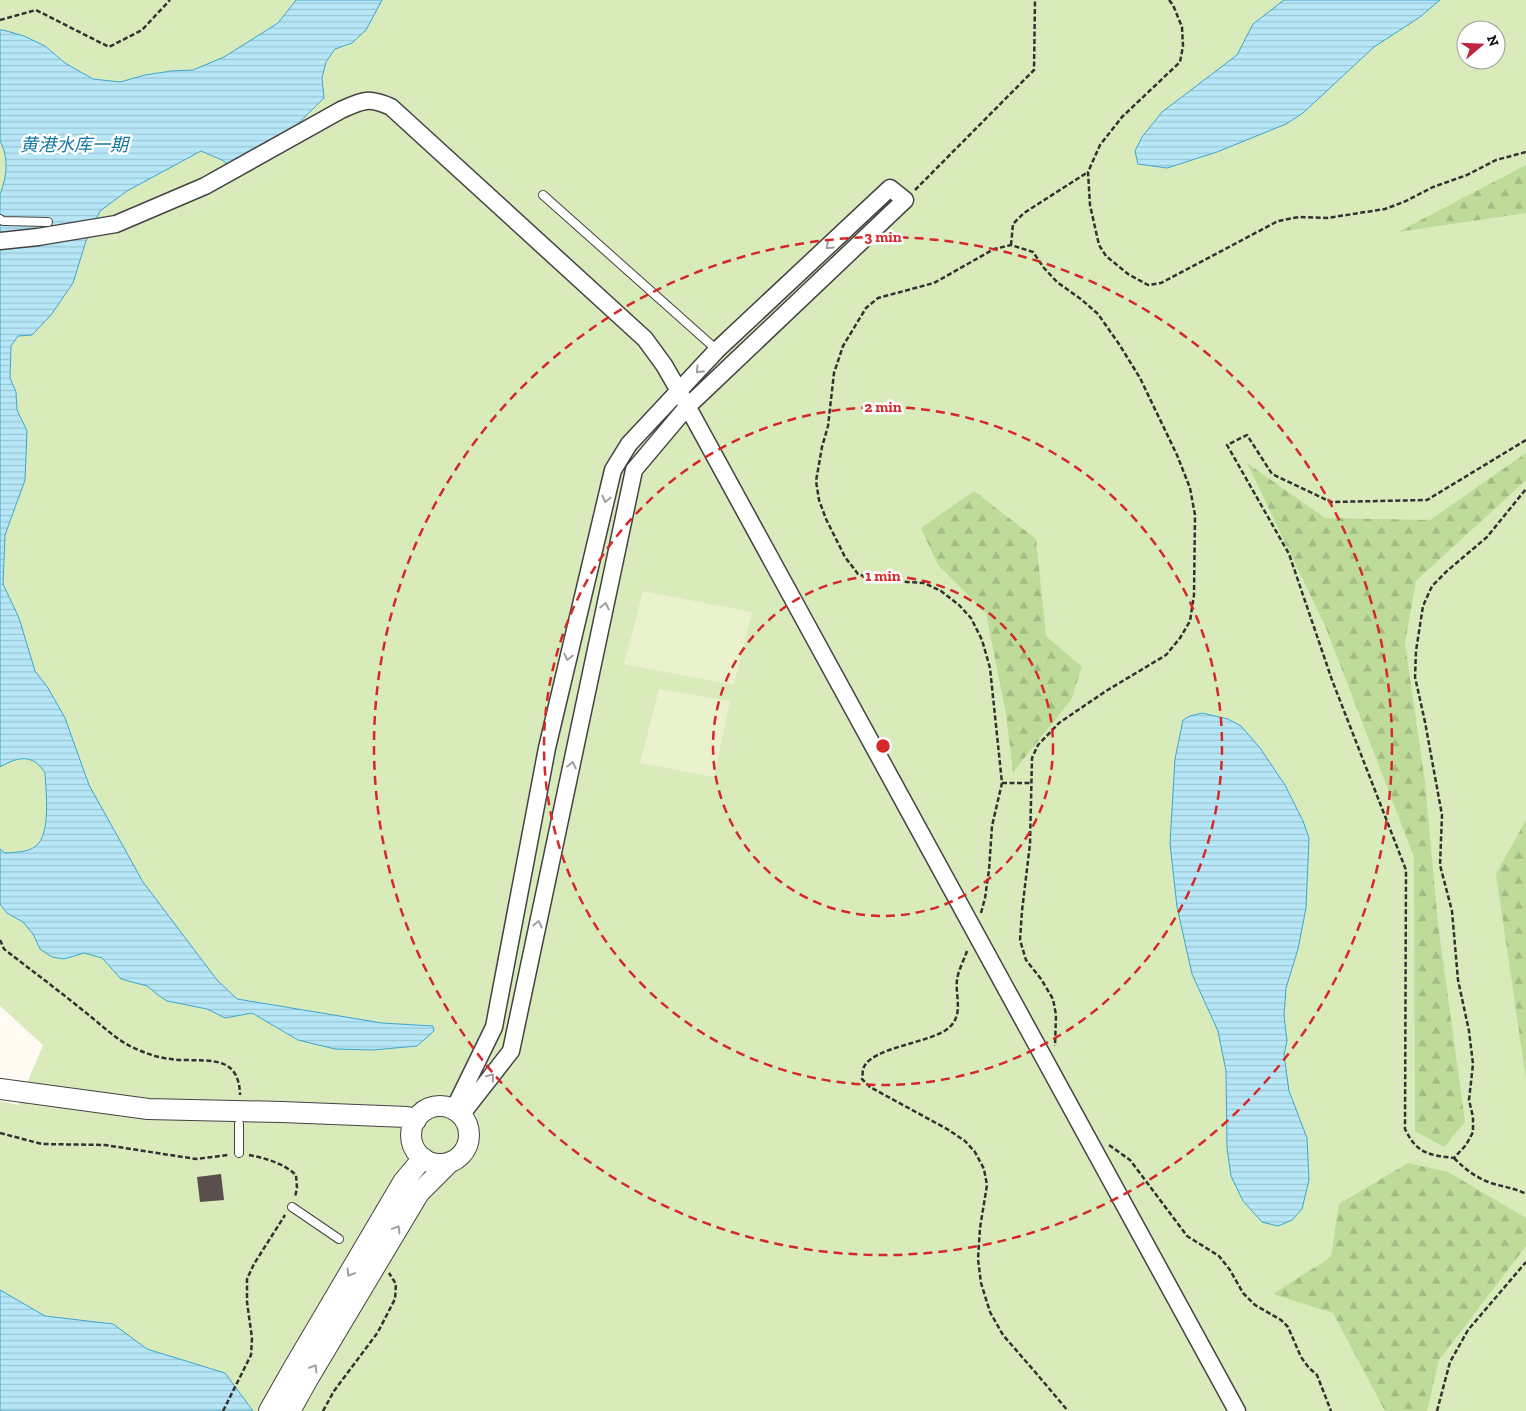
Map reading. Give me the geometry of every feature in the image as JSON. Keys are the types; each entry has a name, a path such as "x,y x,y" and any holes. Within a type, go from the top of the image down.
{"street":[{"path":"0,241 38,238 116,224 205,186 341,110 363,100 378,101 391,107 645,339 664,365 679,391 1237,1411"},
{"path":"890,188 905,200 687,406 634,470 511,1051 458,1112 494,1027 547,748 613,470 629,444 717,350 890,188"},
{"path":"0,1089 148,1109 407,1117 416,1120"},
{"path":"437,1106 446,1106 458,1112 467,1123 469,1132 469,1142 465,1151 458,1158 441,1164 423,1158 413,1144 412,1128 416,1120 429,1108 437,1106"},
{"path":"269,1411 403,1182 423,1158"},
{"path":"290,1411 419,1193 450,1162"}],"lane":[{"path":"543,194 717,350"},
{"path":"0,219 3,221 48,222"},
{"path":"240,1124 240,1153"},
{"path":"292,1207 339,1239"}],"path":[{"path":"0,20 36,10 109,47 142,30 170,0"},
{"path":"905,200 1034,70 1035,0"},
{"path":"1169,0 1182,27 1183,46 1180,62 1122,117 1100,145 1088,172 1090,205 1100,245 1106,256 1128,274 1148,285 1161,284 1278,221 1299,217 1327,218 1385,209 1496,160 1526,152"},
{"path":"1011,245 1013,224 1024,212 1088,172"},
{"path":"1055,1048 1056,1015 1053,999 1041,979 1026,960 1020,940 1030,844 1032,758 1038,745 1059,723 1106,691 1166,655 1180,638 1190,621 1194,595 1195,515 1190,488 1177,455 1140,378 1119,344 1098,314 1057,282 1033,252 1011,245 994,249 934,283 878,298 866,308 843,346 834,373 828,426 816,482 819,500 826,519 845,557 858,574 874,580 924,583 941,591 959,605 971,618 982,640 990,668 1002,783 992,826 985,898 957,979 959,1005 957,1016 949,1029 936,1037 872,1057 863,1067 862,1079 870,1087 965,1141 975,1152 984,1169 987,1185 980,1228 978,1259 981,1283 990,1312 1003,1335 1068,1411"},
{"path":"1526,440 1427,500 1331,502 1272,474 1247,435 1227,445 1289,554 1332,680 1406,870 1405,1130 1410,1141 1420,1150 1436,1156 1454,1158 1469,1173 1526,1194"},
{"path":"1454,1158 1466,1145 1474,1132 1469,1100 1473,1064 1469,1031 1458,980 1452,910 1440,865 1442,815 1425,722 1414,676 1416,651 1423,606 1432,586 1447,570 1487,537 1519,495 1526,489"},
{"path":"1002,783 1032,783"},
{"path":"0,940 4,948 121,1042 139,1051 161,1058 208,1060 223,1063 233,1072 240,1086 240,1095"},
{"path":"0,1133 42,1144 105,1145 196,1159 240,1153 262,1158 288,1168 296,1175 297,1188 292,1207 282,1218 247,1279 247,1302 252,1338 251,1355 223,1411"},
{"path":"1105,1142 1130,1160 1186,1236 1219,1256 1230,1270 1243,1293 1255,1305 1281,1320 1288,1327 1301,1357 1317,1375 1331,1411"},
{"path":"1437,1411 1450,1362 1468,1330 1526,1262"},
{"path":"323,1411 334,1391 378,1332 395,1299 396,1284 385,1270"}],"green space":[{"path":"0,0 1526,0 1526,1411 0,1411 0,1101 18,1105 43,1045 0,1006"},
{"path":"1526,165 1526,213 1398,232"},
{"path":"1526,453 1526,480 1416,581 1405,643 1425,782 1438,924 1465,1122 1444,1147 1415,1131 1414,857 1326,628 1247,463 1325,518 1430,520"},
{"path":"974,491 1036,539 1046,636 1082,667 1071,700 1013,772 1006,714 986,613 938,565 921,528"},
{"path":"643,591 752,612 734,685 624,664"},
{"path":"659,689 730,701 714,777 640,763"},
{"path":"1526,820 1526,1079 1496,874"},
{"path":"1408,1163 1448,1172 1526,1218 1526,1246 1439,1360 1427,1411 1385,1411 1333,1313 1273,1294 1331,1257 1339,1204"}],"water":[{"name":"黄港水库一期","path":"296,0 382,0 366,30 352,43 335,49 326,62 322,78 324,98 254,167 235,169 222,160 201,151 127,191 100,211 86,241 73,283 51,315 32,335 18,336 11,346 10,378 16,392 17,410 27,431 25,480 5,535 3,584 19,618 35,671 48,688 65,718 89,785 143,882 217,980 237,999 382,1023 433,1026 434,1031 417,1046 373,1050 335,1049 298,1040 252,1013 225,1018 207,1009 167,1001 147,986 121,979 102,958 84,953 64,959 52,957 40,949 33,934 23,922 7,913 0,904 0,849 5,853 29,850 36,846 44,832 47,801 45,773 35,762 19,759 0,767 0,194 4,181 6,160 0,141 0,30 24,36 45,46 65,63 93,79 120,82 145,75 193,70 224,57 278,23"},
{"path":"1284,0 1440,0 1420,17 1374,47 1303,113 1286,124 1217,152 1167,168 1138,164 1135,151 1142,137 1162,112 1237,55 1253,24"},
{"path":"1202,713 1228,719 1241,726 1260,748 1285,785 1303,821 1309,838 1306,908 1298,949 1286,988 1284,1016 1287,1041 1284,1055 1289,1091 1307,1138 1309,1180 1302,1209 1292,1220 1278,1226 1262,1222 1243,1201 1231,1176 1227,1148 1226,1071 1218,1031 1192,974 1177,907 1170,843 1175,759 1183,720"},
{"path":"0,1290 45,1316 113,1324 147,1349 225,1373 253,1411 0,1411"}],"building":[{"path":"221,1174 224,1200 200,1202 197,1177"}]}
